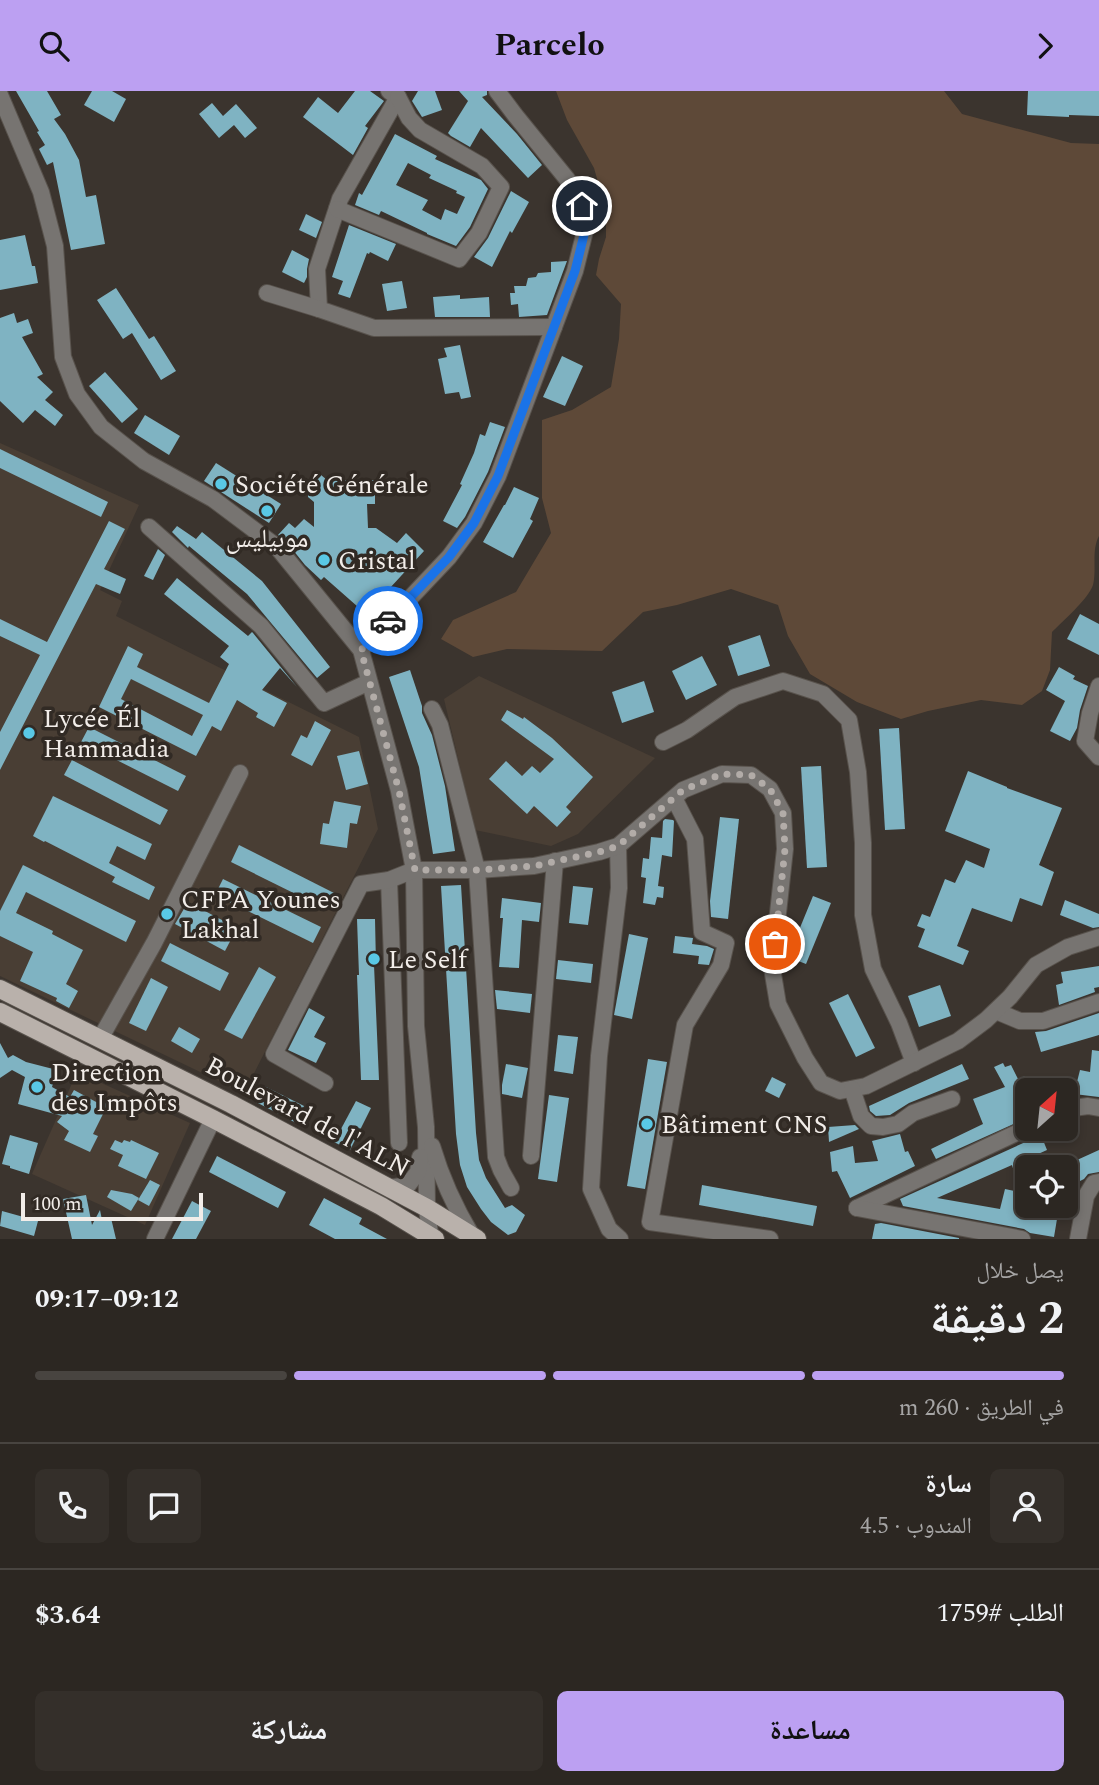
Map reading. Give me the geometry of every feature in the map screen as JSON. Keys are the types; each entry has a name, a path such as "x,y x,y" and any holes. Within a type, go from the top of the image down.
{"main road":[{"name":"Boulevard de l'ALN","path":"0,989 231,1104 427,1208 474,1237"},
{"name":"Boulevard de l'ALN","path":"0,1013 381,1206 432,1237"}],"street":[{"path":"361,650 449,557 474,523 498,476 575,271 585,231 582,206 566,179 498,91"},
{"path":"319,309 317,269 340,199 394,94"},
{"path":"337,209 459,260 479,233 501,187 482,166 420,130 394,94"},
{"path":"0,95 41,192 55,246 64,357 77,394 101,427 144,461 213,499 277,547 361,650 399,791 415,870 416,1026 426,1127 427,1208 432,1237"},
{"path":"267,293 374,328 554,327"},
{"path":"149,527 261,626 324,703 369,682"},
{"path":"663,742 687,730 735,698 783,681 823,694 849,720 858,772 863,843 863,915 873,969 899,1023 914,1063"},
{"path":"1099,686 1085,741 1099,757"},
{"path":"432,709 440,725 477,870 496,1157 511,1188"},
{"path":"100,1039 154,943 240,773"},
{"path":"325,1083 274,1054 361,884 389,880 415,870 534,866 599,852 618,846 683,790 722,774 751,775 770,789 783,813 785,849 772,968 778,1004 805,1058 821,1083 840,1091 866,1086 958,1041 996,1011 1037,965 1069,947 1099,937"},
{"path":"674,798 695,839 702,932 726,943 721,965 685,1025 650,1222 770,1239"},
{"path":"618,846 620,888 599,1056 590,1189 609,1229 620,1239"},
{"path":"531,1156 555,861"},
{"path":"389,880 399,1143"},
{"path":"996,1011 1020,1021 1043,1021 1099,1002"},
{"path":"852,1089 861,1116 871,1126 898,1124 913,1113 952,1099"},
{"path":"1078,1107 1088,1105 1099,1108"},
{"path":"155,1239 213,1119"},
{"path":"389,1188 408,1185 418,1172 426,1127"},
{"path":"426,1127 441,1176 454,1205 474,1237"},
{"path":"1015,1134 857,1208 1022,1239"},
{"path":"1078,1239 1086,1196 1094,1183 1099,1182"}],"shaded area":[{"path":"556,91 944,91 962,114 1071,143 1099,144 1099,536 1095,548 1093,585 1081,603 1052,632 1050,670 1042,691 1022,705 981,700 901,719 857,702 810,674 788,636 778,605 731,589 643,612 602,651 507,649 473,657 441,639 453,620 516,592 551,533 542,498 542,420 572,410 611,387 619,339 621,304 596,275 606,237 606,210 594,168 567,120"},
{"name":"CFPA Younes Lakhal","path":"0,443 139,505 100,590 122,601 116,616 359,737 378,829 244,1093 0,976"},
{"path":"479,676 655,758 578,834 551,846 475,830 444,699"},
{"path":"77,1072 190,1123 145,1225 32,1174"}],"building":[{"path":"16,91 47,91 61,115 54,119 79,160 86,197 96,195 105,244 71,250 53,162 47,165 39,149 45,145"},
{"path":"92,91 112,91 126,99 114,122 84,105"},
{"path":"355,91 370,91 384,101 365,126 368,128 353,155 303,117 318,97 338,113"},
{"path":"418,91 435,91 442,110 422,117 412,101"},
{"path":"459,91 487,91 487,95 482,97 542,165 528,178 481,128 470,147 451,136 448,133 468,101"},
{"path":"1028,91 1099,91 1099,116 1027,115"},
{"path":"212,103 223,116 236,104 257,128 245,138 234,125 219,138 199,114"},
{"path":"395,134 437,156 435,159 481,180 488,189 470,227 456,246 381,211 379,215 355,205 359,193 362,195","holes":["408,163 431,175 429,178 465,197 457,214 445,209 441,220 422,210 428,200 396,185"]},
{"path":"511,191 529,202 512,233 510,231 492,267 474,257 488,238"},
{"path":"306,214 322,222 316,238 299,230"},
{"path":"349,225 396,244 388,261 367,253 350,298 338,294 343,281 332,277"},
{"path":"25,235 38,283 0,290 0,240"},
{"path":"292,250 309,259 304,283 282,272"},
{"path":"567,261 547,315 519,317 518,304 511,305 510,293 515,293 514,286 526,286 528,278 536,277 538,273 551,272 551,262"},
{"path":"402,281 407,308 387,311 382,284"},
{"path":"116,288 149,339 154,336 176,371 161,380 132,333 123,339 97,300"},
{"path":"460,295 460,299 489,297 490,317 435,317 433,297"},
{"path":"14,313 17,323 28,319 33,333 22,337 43,374 37,377 53,392 45,400 63,415 55,426 35,410 23,423 0,401 0,318"},
{"path":"460,345 471,397 461,399 459,392 445,394 438,359 447,357 444,348"},
{"path":"562,356 583,366 565,406 543,397"},
{"path":"105,372 138,409 122,423 89,386"},
{"path":"145,415 180,436 169,455 134,433"},
{"path":"490,422 505,427 488,472 457,528 443,521 462,485 460,484 480,434 485,436"},
{"path":"0,449 108,502 101,517 0,468"},
{"path":"216,463 281,504 269,523 204,481"},
{"path":"321,475 327,480 375,480 375,504 367,504 368,528 376,528 397,543 406,533 424,551 366,614 324,577 321,580 278,535 289,523 295,528 304,519 314,527 314,502 308,497 308,488 317,476"},
{"path":"514,487 539,498 530,519 533,521 513,558 483,542"},
{"path":"109,521 125,529 104,569 126,579 120,594 96,584 0,770 0,732 40,655 0,636 0,619 47,642"},
{"path":"177,526 196,539 202,532 262,581 330,667 317,678 247,594 189,546 188,548 172,532"},
{"path":"158,549 165,555 153,580 144,576"},
{"path":"177,578 248,636 253,633 297,687 280,668 262,690 287,703 274,727 256,717 258,713 237,700 221,731 212,726 196,756 99,707 128,646 143,654 137,667 209,703 229,664 220,657 229,646 164,594","holes":["131,679 203,715 192,736 121,699"]},
{"path":"1080,614 1099,624 1099,655 1067,639"},
{"path":"760,635 770,666 738,676 728,646"},
{"path":"702,656 717,685 686,700 672,671"},
{"path":"1059,667 1075,676 1073,679 1088,686 1077,728 1070,741 1050,731 1065,701 1046,690"},
{"path":"410,670 422,713 432,735 445,786 455,851 433,854 419,767 389,677"},
{"path":"644,681 654,712 622,723 612,692"},
{"path":"507,710 523,719 524,717 552,738 593,777 566,807 571,812 557,827 534,806 527,814 489,779 506,761 522,776 532,766 540,773 554,759 501,720"},
{"path":"315,721 331,730 312,766 291,755 301,735 307,738"},
{"path":"89,727 186,776 178,791 81,742"},
{"path":"899,728 905,829 885,830 879,729"},
{"path":"359,751 368,784 346,790 337,756"},
{"path":"72,760 168,810 160,825 64,775"},
{"path":"821,766 827,867 807,868 801,767"},
{"path":"968,771 1062,808 1039,865 1054,872 1042,906 1020,898 1012,922 972,908 957,946 969,951 963,965 918,947 925,929 917,926 922,914 930,917 945,879 955,883 966,860 984,868 990,849 945,831"},
{"path":"53,796 152,844 145,860 117,846 109,863 155,887 149,900 112,882 115,877 33,836"},
{"path":"334,801 361,806 357,824 350,823 347,848 320,844 323,823 329,824"},
{"path":"720,817 739,819 728,919 711,917 710,901"},
{"path":"665,819 674,821 672,857 662,855 658,886 664,887 663,898 657,897 655,905 643,903 646,878 641,877 643,858 649,859 651,837 662,838"},
{"path":"239,845 336,894 328,910 231,862"},
{"path":"23,865 136,921 126,942 26,892 16,913 53,931 52,934 83,950 66,984 78,991 69,1008 56,1001 57,998 20,981 33,952 0,936 0,911"},
{"path":"223,879 321,927 313,943 215,895"},
{"path":"461,885 479,1160 486,1178 505,1208 512,1205 525,1215 516,1232 508,1235 491,1222 481,1209 467,1187 460,1165 441,886"},
{"path":"573,886 593,888 588,925 569,923"},
{"path":"813,896 831,903 806,964 788,957"},
{"path":"502,898 541,903 539,922 522,920 519,968 499,967"},
{"path":"1065,900 1099,914 1099,927 1093,928 1060,915"},
{"path":"188,902 237,928 225,951 175,924"},
{"path":"357,919 375,919 374,965 379,1080 361,1080"},
{"path":"629,934 648,938 632,1019 614,1015"},
{"path":"675,936 693,938 692,944 714,949 709,965 698,964 699,956 673,953"},
{"path":"170,943 229,973 220,991 161,961"},
{"path":"558,960 593,964 591,983 556,979"},
{"path":"1099,966 1099,987 1094,988 1095,992 1059,1005 1056,985 1063,983 1061,972"},
{"path":"259,967 276,977 242,1039 224,1030"},
{"path":"151,978 168,987 146,1031 129,1023"},
{"path":"940,985 951,1016 919,1027 908,996"},
{"path":"495,990 532,994 530,1013 497,1009"},
{"path":"848,994 875,1048 856,1057 829,1003"},
{"path":"309,1008 325,1017 314,1037 326,1043 316,1063 288,1050"},
{"path":"1099,1013 1099,1035 1041,1052 1035,1032 1046,1031"},
{"path":"179,1027 200,1039 192,1053 171,1041"},
{"path":"558,1035 578,1037 573,1074 554,1071"},
{"path":"0,1043 8,1058 13,1055 26,1062 57,1070 52,1087 70,1097 74,1090 98,1103 102,1096 110,1100 93,1134 98,1136 90,1152 64,1140 69,1131 57,1122 62,1116 18,1104 25,1077 12,1070 0,1078"},
{"path":"1092,1050 1099,1051 1099,1097 1078,1094 1080,1070 1090,1072"},
{"name":"Bâtiment CNS","path":"648,1059 667,1062 645,1189 627,1186"},
{"path":"1003,1063 1005,1067 1011,1065 1018,1078 1015,1078 1015,1123 936,1159 931,1149 983,1124 973,1099 1005,1087 994,1067"},
{"path":"506,1064 528,1068 522,1098 502,1094"},
{"path":"962,1064 969,1079 909,1103 890,1115 876,1116 870,1111 869,1106"},
{"path":"772,1077 786,1084 779,1098 765,1091"},
{"path":"264,1086 304,1106 296,1123 256,1102"},
{"path":"549,1095 569,1098 557,1182 538,1179"},
{"path":"356,1101 371,1108 350,1150 334,1142"},
{"path":"855,1125 859,1129 829,1142 828,1127"},
{"path":"900,1134 905,1152 908,1151 915,1166 850,1198 837,1171 832,1172 830,1152 853,1146 855,1163 878,1161 872,1141"},
{"path":"10,1135 38,1143 29,1174 2,1164"},
{"path":"115,1140 122,1143 124,1140 131,1140 159,1153 146,1179 118,1166 123,1155 110,1149"},
{"path":"1028,1141 1043,1141 1047,1150 1036,1155 1015,1155 1015,1175 1012,1165 937,1198 1000,1209 1005,1189 1015,1191 1015,1218 1057,1219 1054,1237 903,1206 900,1199"},
{"path":"1099,1150 1099,1172 1088,1174 1078,1182 1078,1160"},
{"path":"217,1156 286,1192 278,1208 209,1172"},
{"path":"150,1180 160,1185 149,1206 138,1200"},
{"name":"Bâtiment CNS","path":"702,1185 817,1206 813,1226 699,1205"},
{"path":"111,1190 139,1198 131,1211 107,1197"},
{"path":"86,1195 92,1225 100,1210 102,1220 111,1218 116,1239 72,1239 63,1199"},
{"path":"324,1198 362,1218 359,1224 387,1239 335,1239 309,1225"},
{"path":"192,1201 211,1211 196,1239 172,1239"},
{"path":"2,1211 38,1221 34,1236 0,1226"},
{"path":"875,1224 959,1239 872,1239"}],"way so far":[{"path":"388,621 361,650 399,791 415,870 534,866 599,852 618,846 683,790 722,774 751,775 770,789 783,813 785,849 775,944"}],"place":[{"name":"Société Générale","path":"221,484"},
{"name":"موبيليس","path":"267,511"},
{"name":"Cristal","path":"324,560"},
{"name":"Lycée Él Hammadia","path":"29,733"},
{"name":"CFPA Younes Lakhal","path":"167,914"},
{"name":"Le Self","path":"374,959"},
{"name":"Direction des Impôts","path":"37,1087"},
{"name":"Bâtiment CNS","path":"647,1124"}],"route":[{"path":"388,621 449,557 474,523 498,476 575,271 585,231 582,206"}]}
